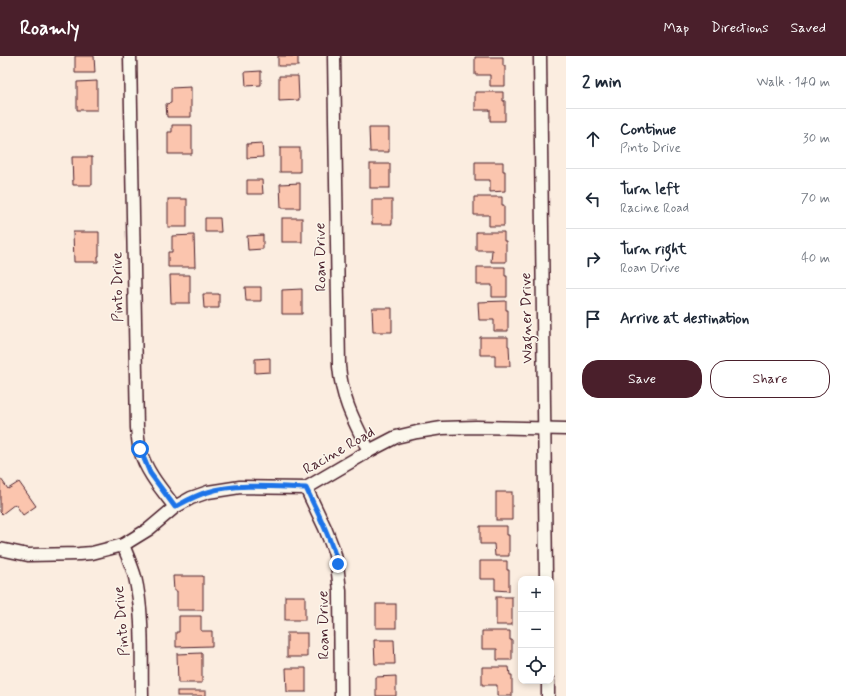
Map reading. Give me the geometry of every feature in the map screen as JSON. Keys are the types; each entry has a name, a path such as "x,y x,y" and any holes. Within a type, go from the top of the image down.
{"street":[{"name":"Pinto Drive","path":"130,56 137,428 140,449 144,462 150,473 175,507"},
{"name":"Roan Drive","path":"334,56 340,382 344,398 369,451"},
{"name":"Wagner Drive","path":"540,56 546,576"},
{"name":"Racine Road","path":"0,549 28,555 79,554 92,553 123,545 149,529 175,507 191,498 222,489 264,487 306,488 369,451 396,438 417,432 442,428 476,427 566,429"},
{"name":"Roan Drive","path":"306,488 325,528 338,564 340,591 341,696"},
{"name":"Pinto Drive","path":"123,545 134,575 138,595 142,696"},
{"path":"548,684 548,696"}],"building":[{"path":"75,56 94,56 95,73 75,73"},
{"path":"278,56 298,56 298,66 278,66"},
{"path":"475,57 503,57 503,66 505,66 505,86 490,86 490,75 475,75"},
{"path":"261,71 261,85 246,86 245,72"},
{"path":"279,76 298,76 299,100 279,101"},
{"path":"97,81 97,110 77,110 77,82"},
{"path":"191,87 191,117 167,117 166,104 171,103 171,88"},
{"path":"475,92 503,92 503,101 505,101 505,121 490,121 490,110 475,110"},
{"path":"172,125 192,125 192,154 168,154 168,132 172,132"},
{"path":"369,128 389,128 389,152 370,152"},
{"path":"262,143 263,157 247,158 247,144"},
{"path":"280,148 300,148 300,172 280,172"},
{"path":"72,157 92,157 92,185 73,185"},
{"path":"475,162 503,162 503,171 505,171 505,191 490,192 490,180 475,180"},
{"path":"370,164 390,164 390,188 370,188"},
{"path":"247,180 262,180 263,194 247,194"},
{"path":"300,183 300,208 281,208 280,184"},
{"path":"474,197 502,197 502,205 504,205 504,226 489,226 489,215 474,215"},
{"path":"168,199 187,199 187,227 168,227"},
{"path":"372,200 392,200 392,224 372,224"},
{"path":"205,218 220,218 221,232 205,232"},
{"path":"282,218 302,218 302,242 282,242"},
{"path":"73,232 99,232 98,262 74,262"},
{"path":"476,232 504,232 504,241 506,241 506,262 491,262 492,250 476,250"},
{"path":"194,235 195,267 168,267 168,252 172,252 172,236"},
{"path":"263,235 263,249 248,250 247,236"},
{"path":"477,267 505,267 505,276 507,276 507,297 492,297 492,285 477,285"},
{"path":"170,275 190,275 190,303 171,303"},
{"path":"245,287 261,287 261,301 246,301"},
{"path":"302,289 302,314 282,314 282,290"},
{"path":"203,294 219,294 219,308 204,308"},
{"path":"506,301 506,310 508,310 508,331 494,331 494,320 479,320 478,302"},
{"path":"372,308 392,308 392,332 373,332"},
{"path":"480,337 508,337 510,366 495,366 495,355 480,355"},
{"path":"270,358 270,372 255,373 255,359"},
{"path":"0,479 8,489 19,482 36,506 23,515 15,504 2,514 0,512"},
{"path":"496,492 512,492 512,520 496,520"},
{"path":"480,526 507,526 507,535 509,535 509,556 495,556 494,544 480,544"},
{"path":"480,561 507,561 507,570 509,570 509,591 495,590 495,579 480,579"},
{"path":"173,576 203,576 203,610 177,610 177,591 174,591"},
{"path":"285,596 305,596 305,620 285,620"},
{"path":"496,597 512,597 512,625 496,625"},
{"path":"376,604 396,604 396,628 376,628"},
{"path":"179,616 201,616 201,631 212,631 212,646 176,647 176,632 179,632"},
{"path":"482,631 510,631 510,640 512,640 512,660 497,660 497,649 482,649"},
{"path":"287,633 307,633 307,657 287,657"},
{"path":"374,640 394,640 395,664 375,664"},
{"path":"202,653 202,683 178,683 177,654"},
{"path":"482,667 509,667 510,675 512,675 512,696 497,696 497,685 482,685"},
{"path":"286,668 306,668 306,692 287,692"},
{"path":"396,676 396,696 376,696 376,677"},
{"path":"177,691 206,691 206,696 177,696"}],"route":[{"path":"140,449 144,462 150,473 175,507 191,498 222,489 264,487 306,488 325,528 338,564"}]}
